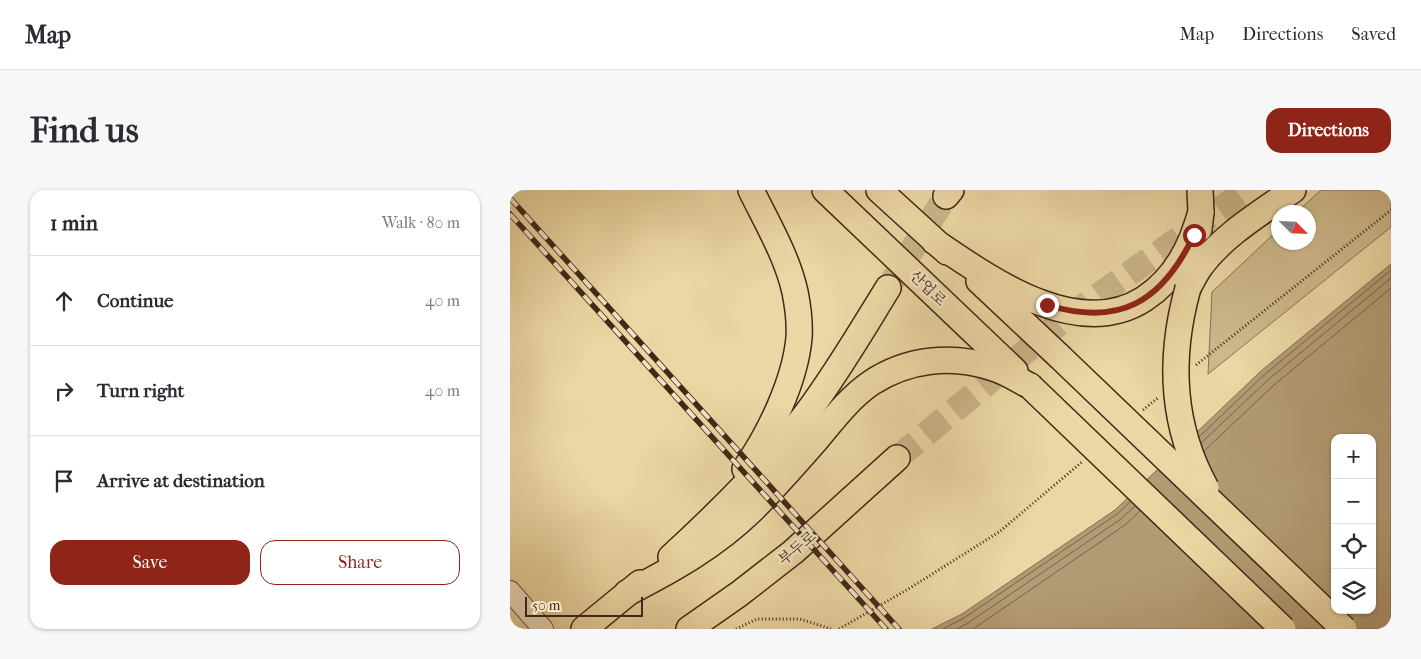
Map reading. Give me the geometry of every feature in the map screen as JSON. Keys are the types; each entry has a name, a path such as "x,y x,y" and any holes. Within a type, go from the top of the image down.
{"main road":[{"path":"699,531 751,460 789,381 796,359 799,315 795,292 788,270 751,190"},
{"name":"산업로","path":"825,190 1283,629"},
{"path":"1188,288 1200,267 1220,245 1244,225 1293,190"},
{"path":"885,192 1344,629"},
{"path":"1201,201 1196,251 1180,316 1176,343 1178,398 1183,430 1192,459 1206,487 1229,518"},
{"path":"936,242 994,280 1047,305 1069,311 1093,314 1115,311 1136,304 1155,292 1171,276 1188,249 1194,235 1201,201"},
{"path":"584,629 668,560 699,531 771,456 806,414 834,375 888,288"},
{"path":"627,593 695,556 724,536 764,498 852,400 871,384 888,374 924,361 960,360 995,368 1030,386"},
{"name":"부두로","path":"689,629 739,594 793,552 897,458"}],"lane":[{"path":"510,591 542,629"}],"path":[{"path":"736,629 757,619 800,619 831,629"}],"shaded area":[{"path":"1321,190 1391,190 1391,227 1208,374 1212,292 1271,237 1271,250 1316,250 1316,205 1305,205"}],"water":[{"path":"1391,264 1391,629 932,629 962,614 1115,510 1261,371"}],"tunnel":[{"path":"897,458 1061,322 1247,190"},
{"path":"888,288 946,196"}],"railway":[{"path":"510,198 899,629"},
{"path":"510,214 886,629"}],"route":[{"path":"1047,305 1069,311 1093,314 1115,311 1136,304 1155,292 1171,276 1184,256 1194,235"}]}
